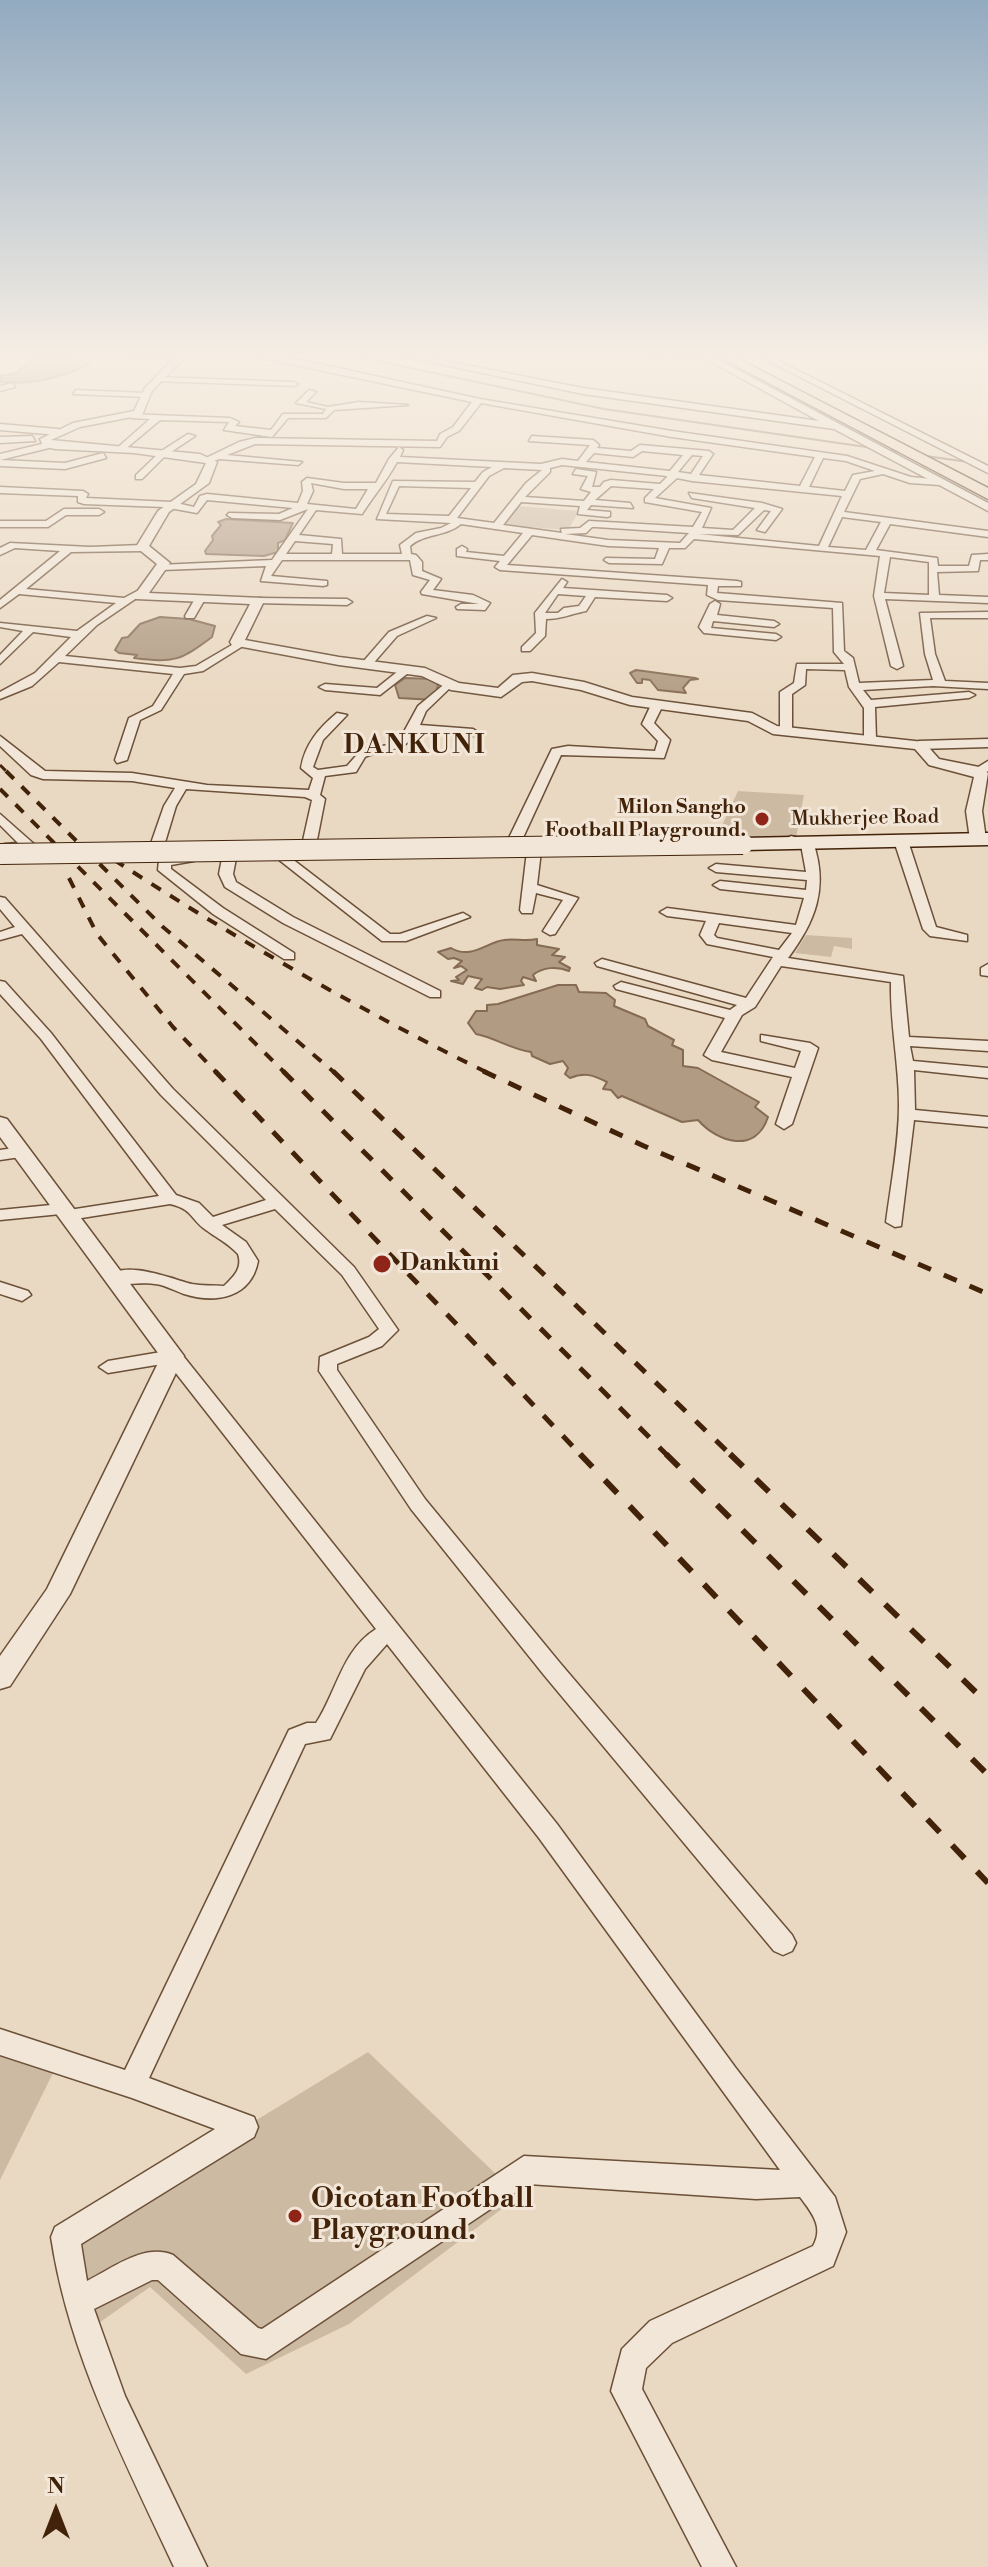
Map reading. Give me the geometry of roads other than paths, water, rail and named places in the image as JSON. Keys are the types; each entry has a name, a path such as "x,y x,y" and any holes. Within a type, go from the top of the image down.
{"highway":[{"path":"947,472 988,494"},
{"path":"957,472 988,485"}],"main road":[{"name":"Mukherjee Road","path":"0,854 807,845 983,839"}],"street":[{"path":"22,473 35,472"},
{"path":"139,477 145,472"},
{"path":"142,548 167,509 200,486 209,472"},
{"path":"0,524 48,524 65,512 206,511 221,498 359,512 374,488 381,485 387,472"},
{"path":"407,557 405,545 419,533 444,533 490,472"},
{"path":"476,557 538,472"},
{"path":"582,472 592,473 584,488 603,490 607,484 659,488 778,510 762,530"},
{"path":"619,484 632,472 692,478 734,477 776,486 804,485 850,490"},
{"path":"648,500 675,472"},
{"path":"692,478 696,472"},
{"path":"804,485 816,472"},
{"path":"851,472 898,475"},
{"path":"887,472 910,480 940,482"},
{"path":"930,472 940,482 988,508"},
{"path":"819,549 822,549 856,477 862,474"},
{"path":"712,499 734,477"},
{"path":"323,583 265,579 293,538 306,507 306,482 391,489"},
{"path":"478,485 397,483 391,489 381,517 455,520 548,534 684,546 708,510 648,500 636,501 625,519"},
{"path":"0,490 70,492 84,494 81,500 84,501 167,509"},
{"path":"597,490 581,512 819,549 880,554 974,569 974,558 985,557 986,539 945,529 839,514"},
{"path":"932,492 954,490"},
{"path":"518,499 587,503"},
{"path":"548,534 582,531 592,524 625,519 737,532 762,506"},
{"path":"232,515 280,517 306,507"},
{"path":"880,554 870,550 886,522"},
{"path":"934,598 934,564 945,529"},
{"path":"531,530 501,568 737,584"},
{"path":"544,548 548,534"},
{"path":"293,538 338,541 333,558 310,582"},
{"path":"0,552 13,545 68,549 142,548 163,560 162,567 139,593 80,635 59,659 18,689 0,696"},
{"path":"609,560 659,562 665,546"},
{"path":"0,605 68,549"},
{"path":"462,549 460,554 507,559"},
{"path":"880,554 883,579 878,585 879,596 897,666"},
{"path":"162,567 407,557 416,560 417,573 436,579 426,592 473,598 485,603 481,608 461,607"},
{"path":"526,649 541,634 540,616 568,572"},
{"path":"713,583 712,595 718,597 836,603 839,652 848,658 855,687 871,712 870,739"},
{"path":"17,591 127,601"},
{"path":"555,591 667,598"},
{"path":"139,593 147,597 347,602"},
{"path":"540,616 561,616 568,610 582,609 592,594"},
{"path":"879,596 988,600"},
{"path":"718,597 704,627 708,631 776,637"},
{"path":"190,616 200,599"},
{"path":"258,601 236,640 241,644 432,674 447,685 501,693 518,678 528,677 573,683 620,699 752,717 766,728 786,731 919,745 988,743"},
{"path":"940,683 930,654 925,614 988,615"},
{"path":"710,616 774,624"},
{"path":"366,665 393,634 431,618"},
{"path":"4,625 80,635"},
{"path":"0,661 31,628"},
{"path":"59,659 180,671 199,669 241,644"},
{"path":"786,731 786,692 799,685 801,666 850,667"},
{"path":"325,687 380,692 406,670"},
{"path":"121,760 135,718 157,708 180,671"},
{"path":"855,687 940,683 988,686"},
{"path":"314,795 318,776 323,771 352,769 358,755 365,751 397,746 415,728 422,709 438,698 447,685"},
{"path":"868,704 988,695"},
{"path":"514,842 556,752 660,755 664,740 648,724 657,705"},
{"path":"318,776 307,768 310,751 320,734 341,715"},
{"path":"415,728 473,733"},
{"path":"0,740 35,772 43,775 132,777 182,786 314,795 319,799 309,845"},
{"path":"919,745 934,762 984,768 974,811 983,839"},
{"path":"156,849 170,806 182,786"},
{"path":"0,818 29,847 0,848"},
{"path":"289,956 167,874 164,866 168,860 309,845 792,840 807,845"},
{"path":"901,841 930,929 935,933 962,938"},
{"path":"108,849 283,856 807,845"},
{"path":"801,1074 712,1055 733,1016 750,1004 800,930 812,895 814,877 807,845"},
{"path":"527,910 534,851"},
{"path":"230,853 226,874 230,884 288,920 435,994"},
{"path":"283,856 387,938 401,938 463,917"},
{"path":"716,868 814,877"},
{"path":"720,885 812,895"},
{"path":"530,887 571,898 550,931"},
{"path":"0,901 84,1001 167,1092 348,1271 389,1330 366,1346 335,1355 327,1361 328,1371 418,1504 552,1669 783,1943"},
{"path":"667,912 800,930"},
{"path":"714,918 707,935 712,941 780,958 895,976 898,979 898,1018 906,1065 906,1114 895,1222"},
{"path":"0,936 25,929"},
{"path":"602,963 750,1004"},
{"path":"0,985 46,1036 170,1199"},
{"path":"621,986 733,1016"},
{"path":"766,1038 810,1048 784,1124"},
{"path":"902,1041 988,1046"},
{"path":"906,1065 988,1073"},
{"path":"906,1114 988,1122"},
{"path":"0,1123 11,1153 65,1212 173,1356 548,1831 725,2076 825,2207 834,2225 832,2242 823,2256 661,2332 633,2360 626,2391 720,2567"},
{"path":"0,1215 65,1212 170,1199 188,1202 201,1210 208,1224 243,1246 250,1256 243,1280 228,1292 191,1290 157,1278 116,1277"},
{"path":"208,1224 278,1202"},
{"path":"0,1288 22,1295"},
{"path":"108,1367 173,1356"},
{"path":"0,1678 57,1594 173,1356"},
{"path":"132,2085 297,1737 307,1732 322,1732 331,1720 358,1658 371,1640 391,1630"},
{"path":"0,2042 132,2085 244,2127 65,2237 70,2280 104,2384 189,2565"},
{"path":"77,2302 150,2265 163,2265 252,2343 266,2344 524,2170 756,2185 807,2183"}],"railway":[{"path":"0,765 6,771"},
{"path":"6,771 163,927 335,1073"},
{"path":"0,789 285,1073"},
{"path":"96,848 288,966 488,1073"},
{"path":"69,878 97,934 173,1027 217,1073"},
{"path":"215,1071 582,1456"},
{"path":"333,1071 732,1456"},
{"path":"483,1071 644,1146 988,1294"},
{"path":"285,1073 666,1454"},
{"path":"580,1454 988,1883"},
{"path":"666,1454 988,1775"},
{"path":"730,1454 988,1704"}],"place":[{"name":"Milon Sangho Football Playground.","path":"762,819"},
{"name":"Dankuni","path":"382,1264"},
{"name":"Oicotan Football Playground.","path":"295,2216"}],"district":[{"name":"DANKUNI","path":"415,747"}]}
